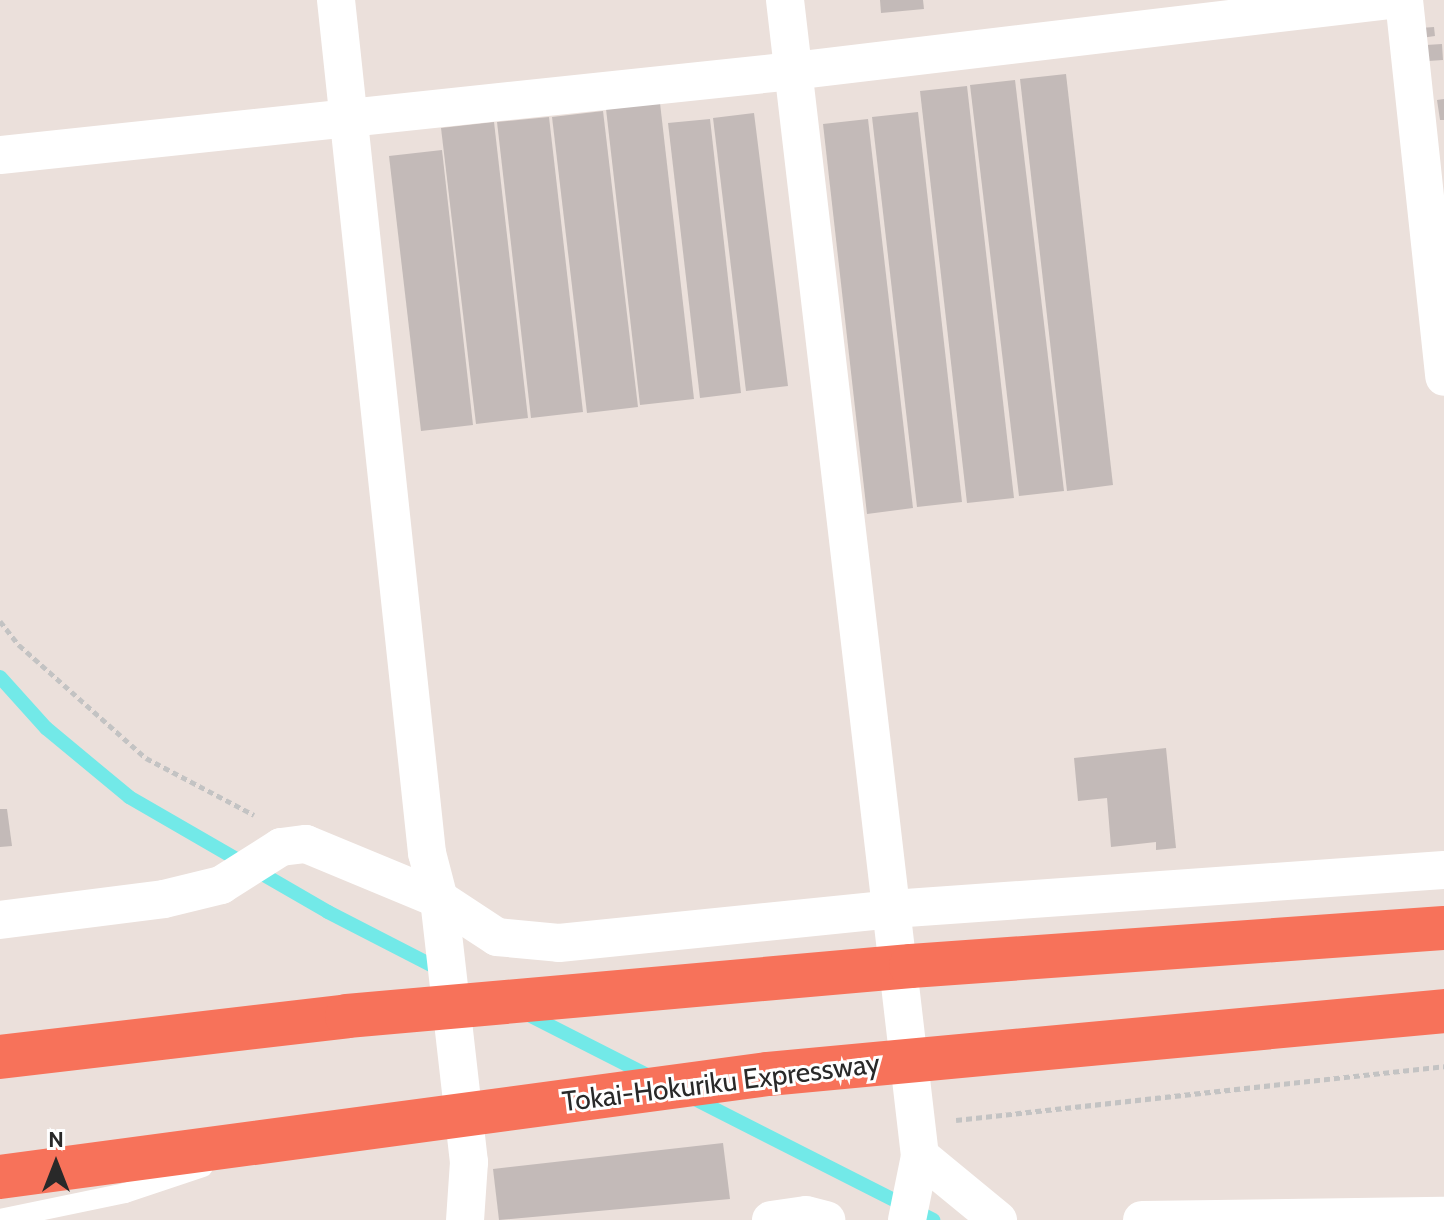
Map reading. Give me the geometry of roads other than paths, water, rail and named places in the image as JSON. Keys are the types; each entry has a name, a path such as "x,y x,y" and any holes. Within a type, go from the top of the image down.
{"highway":[{"path":"0,1057 347,1016 911,966 1444,928"},
{"name":"Tokai-Hokuriku Expressway","path":"0,1177 768,1074 1444,1011"}],"street":[{"path":"336,0 427,853 441,916 469,1162 465,1220"},
{"path":"785,0 919,1150 907,1220"},
{"path":"0,155 793,71 1389,0"},
{"path":"1404,0 1444,377"},
{"path":"0,920 164,899 221,885 294,845 441,916 497,937 559,943 892,909 1444,870"},
{"path":"919,1150 998,1220"},
{"path":"771,1220 806,1215 826,1220"},
{"path":"1142,1220 1444,1216"}],"lane":[{"path":"0,1219 125,1193 295,1136"}],"waterway":[{"path":"0,677 46,728 129,797 328,912 443,971"},
{"path":"525,1013 653,1078"},
{"path":"689,1096 933,1220"}]}
